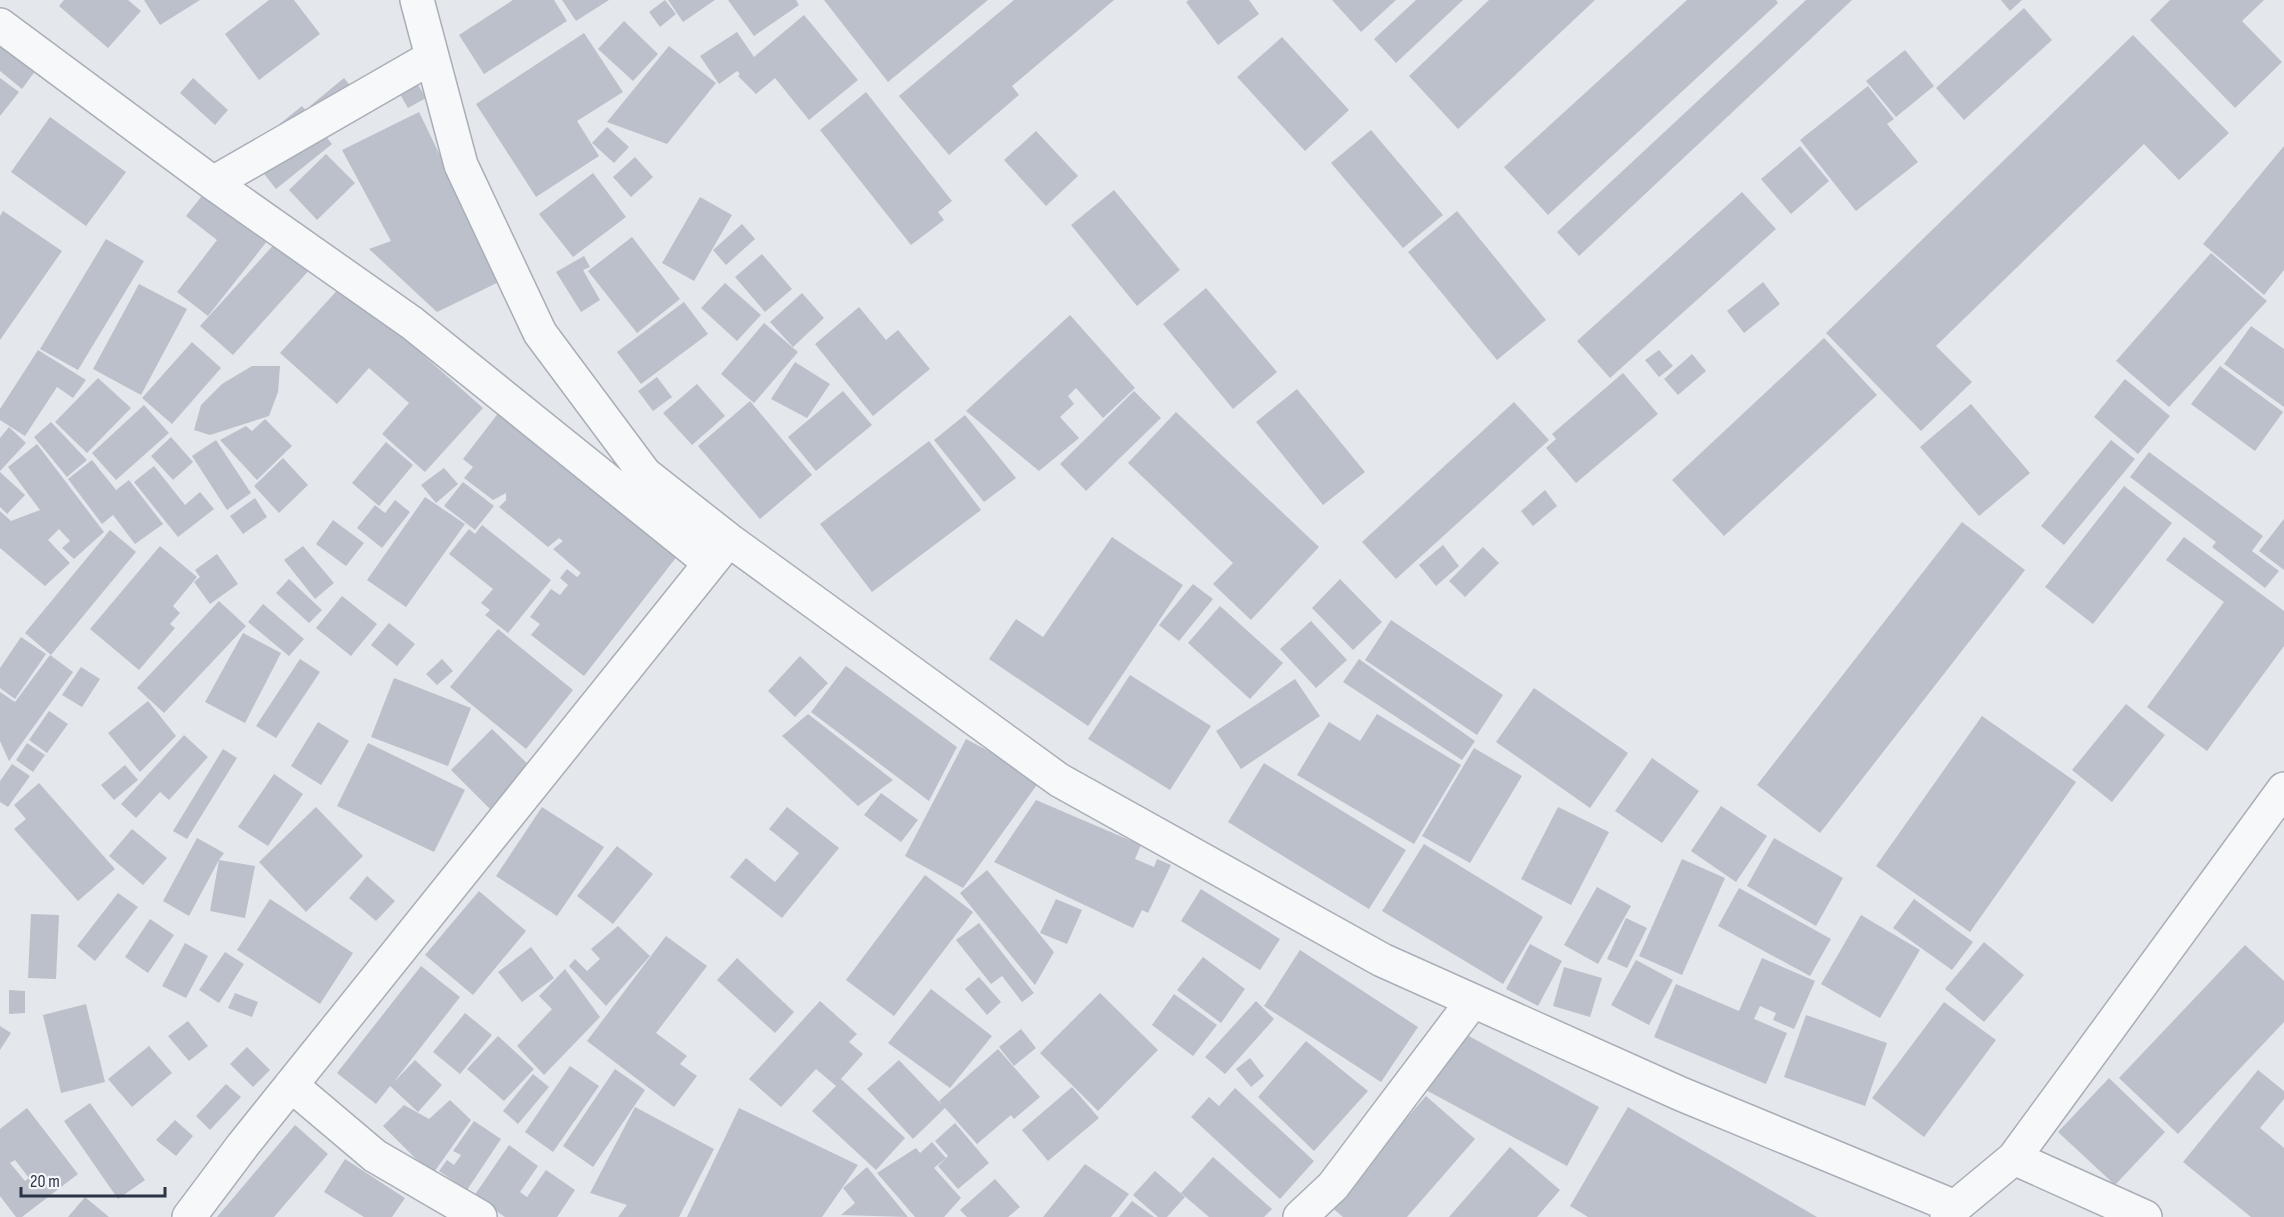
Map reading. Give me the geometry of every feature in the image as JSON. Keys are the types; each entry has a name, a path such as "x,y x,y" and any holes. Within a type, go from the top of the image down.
{"street":[{"path":"417,0 461,165 540,333 645,474 719,552"},
{"path":"0,25 213,183 412,323 719,552 1059,780 1382,960 1472,1002 1951,1212 2014,1158 2284,789"},
{"path":"213,183 432,57"},
{"path":"189,1217 291,1085 719,552"},
{"path":"1300,1217 1333,1186 1472,1002"},
{"path":"291,1085 375,1156 480,1217"},
{"path":"2014,1158 2145,1217"}],"building":[{"path":"64,0 128,0 141,11 108,48 59,6"},
{"path":"144,0 200,0 160,25"},
{"path":"269,0 294,0 320,34 259,80 225,34"},
{"path":"513,0 554,0 567,21 484,74 459,35"},
{"path":"562,0 609,0 576,21"},
{"path":"665,0 676,14 660,27 649,12"},
{"path":"668,0 715,0 683,22"},
{"path":"728,0 796,0 799,5 754,36"},
{"path":"824,0 988,0 888,82"},
{"path":"1014,0 1114,0 1012,86 1019,95 949,155 899,96"},
{"path":"1189,0 1249,0 1259,14 1218,45 1186,2"},
{"path":"1332,0 1396,0 1361,32"},
{"path":"1416,0 1463,0 1396,63 1374,39"},
{"path":"1489,0 1595,0 1458,129 1409,76"},
{"path":"1687,0 1776,0 1778,3 1548,215 1504,167"},
{"path":"1806,0 1852,0 1579,256 1557,232"},
{"path":"2001,0 2022,0 2010,11"},
{"path":"2170,0 2264,0 2242,21 2282,62 2235,108 2150,20"},
{"path":"2024,8 2052,40 1964,120 1936,88"},
{"path":"804,15 858,80 809,120 775,78 756,94 738,76 740,74 737,71 719,84 700,56 737,32 754,57"},
{"path":"624,21 658,54 633,81 598,49"},
{"path":"584,33 623,92 577,121 599,156 536,197 476,104"},
{"path":"2133,35 2229,133 2179,180 2144,144 1936,346 1972,382 1921,431 1826,333"},
{"path":"1282,37 1349,110 1305,151 1237,77"},
{"path":"0,41 36,70 22,89 0,71"},
{"path":"669,46 716,83 667,144 607,122"},
{"path":"1905,50 1934,86 1896,117 1866,81"},
{"path":"0,78 19,92 0,116"},
{"path":"193,78 228,110 215,125 180,93"},
{"path":"344,78 367,106 332,133 310,106"},
{"path":"414,78 426,98 408,108 397,89"},
{"path":"1868,86 1894,119 1887,124 1918,162 1856,211 1800,140"},
{"path":"866,92 952,201 938,212 944,220 911,245 820,130"},
{"path":"302,106 332,144 276,189 246,151"},
{"path":"419,112 501,281 437,312 369,249 391,241 342,150"},
{"path":"50,117 126,172 86,226 11,172"},
{"path":"607,127 629,147 614,163 592,143"},
{"path":"1371,130 1443,215 1403,248 1331,163"},
{"path":"1036,131 1078,176 1046,206 1004,160"},
{"path":"1800,146 1829,181 1791,214 1761,179"},
{"path":"2284,146 2284,270 2264,295 2203,244"},
{"path":"326,154 355,183 317,220 289,190"},
{"path":"635,157 653,177 631,197 613,177"},
{"path":"593,173 626,217 573,257 539,214"},
{"path":"216,178 279,226 208,316 177,292 217,240 186,216"},
{"path":"1114,190 1180,270 1137,306 1071,225"},
{"path":"1742,192 1776,229 1610,378 1577,341"},
{"path":"700,197 732,215 694,281 662,263"},
{"path":"3,211 62,251 0,340 0,216"},
{"path":"1457,211 1546,320 1497,360 1408,252"},
{"path":"742,224 755,239 726,265 713,250"},
{"path":"288,229 320,258 233,355 200,326"},
{"path":"632,237 680,299 637,333 588,271"},
{"path":"106,239 144,261 78,370 40,349"},
{"path":"2211,253 2267,301 2169,407 2116,361"},
{"path":"762,254 792,289 765,312 735,277"},
{"path":"584,256 590,267 583,270 600,300 581,312 556,272"},
{"path":"1763,282 1780,304 1744,333 1727,311"},
{"path":"725,283 761,315 737,341 701,308"},
{"path":"139,284 187,309 141,395 93,369"},
{"path":"343,284 483,408 425,472 382,434 409,403 369,368 337,404 280,353"},
{"path":"1206,288 1277,372 1233,409 1163,324"},
{"path":"802,293 824,318 793,347 770,322"},
{"path":"684,302 708,334 641,384 617,352"},
{"path":"859,307 886,340 898,330 930,369 873,416 815,344"},
{"path":"1070,315 1135,388 1103,418 1076,388 1068,396 1074,404 1060,417 1079,438 1039,471 966,411"},
{"path":"764,323 798,352 754,403 721,374"},
{"path":"2251,326 2284,349 2284,407 2224,364"},
{"path":"1824,338 1877,395 1724,536 1672,480"},
{"path":"192,342 221,368 172,424 142,398"},
{"path":"38,350 86,380 73,398 57,387 25,436 0,420 0,409"},
{"path":"1659,350 1673,366 1659,377 1645,360"},
{"path":"1692,354 1706,371 1678,395 1664,379"},
{"path":"795,362 830,384 807,418 771,399"},
{"path":"252,366 280,366 278,392 269,416 210,435 194,430 201,405 222,384"},
{"path":"2220,366 2283,412 2255,451 2191,404"},
{"path":"1623,373 1658,414 1576,483 1546,448 1556,439 1552,434"},
{"path":"657,377 672,397 653,411 638,391"},
{"path":"98,378 131,408 87,453 55,422"},
{"path":"2125,379 2170,416 2138,454 2094,417"},
{"path":"697,384 725,416 692,445 663,413"},
{"path":"1297,389 1365,472 1323,505 1256,422"},
{"path":"843,391 872,425 816,471 788,437"},
{"path":"1134,391 1161,418 1086,491 1060,464"},
{"path":"750,401 812,475 760,519 698,446"},
{"path":"1514,402 1549,440 1396,579 1362,542"},
{"path":"1971,404 2030,473 1979,516 1920,447"},
{"path":"144,405 169,433 116,480 92,453"},
{"path":"503,407 685,546 584,676 531,635 540,624 530,617 551,589 560,595 568,585 560,578 567,569 577,577 581,573 553,549 563,541 559,538 548,547 499,507 506,500 506,493 493,500 464,478 473,467 463,459"},
{"path":"1176,412 1319,547 1251,620 1213,584 1233,563 1128,463"},
{"path":"965,415 1016,478 984,502 934,440"},
{"path":"265,419 292,446 257,480 220,440 246,426 252,431"},
{"path":"51,422 87,460 67,477 34,437"},
{"path":"9,427 26,443 0,471 0,438"},
{"path":"171,437 193,462 173,480 151,456"},
{"path":"216,440 251,493 227,510 192,456"},
{"path":"2111,440 2135,459 2064,545 2041,526"},
{"path":"929,441 981,510 872,592 820,524"},
{"path":"386,442 413,465 379,506 352,483"},
{"path":"37,444 104,532 74,559 62,548 70,541 59,529 48,540 70,563 45,586 0,548 0,511 11,521 40,510 8,467"},
{"path":"2149,452 2263,536 2252,551 2279,571 2265,588 2212,547 2216,542 2130,477"},
{"path":"283,458 308,485 279,513 254,486"},
{"path":"92,460 116,490 129,480 163,524 135,544 113,515 102,524 68,479"},
{"path":"154,466 185,505 200,492 214,509 178,537 134,482"},
{"path":"444,468 458,484 436,503 421,485"},
{"path":"0,472 25,495 7,514 0,507"},
{"path":"463,482 494,506 475,530 444,506"},
{"path":"2124,486 2172,523 2093,624 2045,587"},
{"path":"1545,490 1557,506 1533,526 1521,511"},
{"path":"425,497 465,524 406,607 367,580"},
{"path":"255,498 267,517 243,534 230,516"},
{"path":"395,500 410,512 382,548 357,528 375,505 385,513"},
{"path":"2284,519 2284,570 2259,551"},
{"path":"333,520 364,543 346,566 316,544"},
{"path":"1962,522 2025,570 1820,833 1757,785"},
{"path":"482,525 551,580 508,633 485,615 490,610 481,603 493,589 449,554 469,529 475,534"},
{"path":"110,530 136,552 51,655 25,633"},
{"path":"1112,537 1183,585 1088,726 989,659 1016,619 1043,637"},
{"path":"2184,537 2284,611 2284,646 2207,751 2147,707 2224,602 2166,560"},
{"path":"1443,545 1459,566 1436,586 1419,565"},
{"path":"160,546 197,577 173,606 180,613 170,624 175,628 139,670 90,629"},
{"path":"303,546 334,583 315,599 284,560"},
{"path":"1483,547 1499,563 1465,597 1449,581"},
{"path":"217,554 238,584 210,604 194,582 200,577 195,570"},
{"path":"289,579 322,610 309,623 276,593"},
{"path":"1340,579 1382,622 1353,650 1312,608"},
{"path":"1193,584 1213,599 1179,641 1159,625"},
{"path":"342,596 377,624 351,656 316,628"},
{"path":"219,601 246,626 164,713 137,688"},
{"path":"263,604 304,639 289,656 248,622"},
{"path":"1220,606 1283,663 1250,699 1188,643"},
{"path":"1391,620 1503,695 1477,735 1365,660"},
{"path":"1311,621 1347,660 1316,688 1280,649"},
{"path":"389,623 415,644 397,666 371,645"},
{"path":"498,629 573,690 526,749 450,687"},
{"path":"243,633 281,653 245,723 205,702"},
{"path":"21,637 46,654 15,699 0,688 0,668"},
{"path":"50,655 73,672 9,761 0,741 0,692 15,702"},
{"path":"800,656 828,683 795,717 768,691"},
{"path":"300,659 320,672 276,738 256,726"},
{"path":"442,659 453,671 437,685 426,674"},
{"path":"1359,659 1475,741 1462,760 1343,682"},
{"path":"846,666 957,747 929,801 811,712"},
{"path":"81,667 100,679 82,707 62,695"},
{"path":"1130,675 1211,726 1170,790 1088,739"},
{"path":"394,678 471,708 448,766 371,737"},
{"path":"1295,679 1320,716 1241,769 1216,731"},
{"path":"1534,688 1628,753 1590,808 1496,742"},
{"path":"148,701 176,736 140,772 108,733"},
{"path":"2126,704 2165,735 2112,802 2072,770"},
{"path":"49,711 68,724 47,753 29,740"},
{"path":"808,714 893,780 858,806 782,736"},
{"path":"1377,714 1461,765 1414,844 1297,775 1329,722 1360,741"},
{"path":"1982,716 2076,782 1970,932 1876,866"},
{"path":"318,722 349,741 321,785 291,766"},
{"path":"492,729 536,772 494,813 451,770"},
{"path":"184,735 208,757 169,800 160,792 136,818 121,804"},
{"path":"966,739 1041,779 963,888 905,856"},
{"path":"27,743 45,755 33,772 16,760"},
{"path":"368,743 465,790 434,852 337,806"},
{"path":"1474,748 1522,776 1470,863 1422,836"},
{"path":"223,749 237,758 187,839 173,831"},
{"path":"1652,758 1699,791 1662,843 1615,811"},
{"path":"1264,763 1406,850 1369,909 1228,822"},
{"path":"12,764 30,776 8,807 0,802 0,781"},
{"path":"125,765 138,780 114,800 101,785"},
{"path":"274,774 303,794 268,846 238,827"},
{"path":"39,783 115,869 78,901 14,829 26,819 14,805"},
{"path":"881,793 918,820 901,842 864,815"},
{"path":"1036,800 1141,845 1135,859 1154,867 1157,859 1171,865 1148,913 1142,910 1133,928 994,862"},
{"path":"1721,806 1767,836 1736,882 1691,851"},
{"path":"316,807 363,856 306,912 259,862"},
{"path":"542,807 604,847 557,916 496,876"},
{"path":"787,807 839,848 782,918 730,877 746,858 775,882 799,853 769,829"},
{"path":"1558,807 1609,832 1571,905 1521,879"},
{"path":"132,829 167,858 143,885 109,856"},
{"path":"197,838 224,853 189,916 163,901"},
{"path":"1774,838 1843,878 1816,926 1747,886"},
{"path":"1424,844 1543,917 1503,984 1382,911"},
{"path":"617,846 653,874 613,924 577,896"},
{"path":"1682,859 1725,878 1682,975 1639,956"},
{"path":"219,860 255,866 245,918 210,911"},
{"path":"987,870 1054,952 1035,985 960,893"},
{"path":"925,875 973,912 894,1016 846,980"},
{"path":"367,876 395,901 376,921 349,898"},
{"path":"1597,887 1631,906 1598,964 1564,945"},
{"path":"1739,888 1831,939 1810,976 1718,926"},
{"path":"1201,889 1280,939 1260,970 1181,921"},
{"path":"479,891 526,931 473,995 425,955"},
{"path":"118,893 138,907 95,961 77,946"},
{"path":"270,899 353,953 320,1004 237,950"},
{"path":"1056,899 1082,910 1067,944 1040,933"},
{"path":"1914,899 1973,942 1952,970 1893,928"},
{"path":"31,914 59,915 56,979 28,978"},
{"path":"1861,915 1920,950 1880,1018 1821,984"},
{"path":"1626,918 1647,928 1627,968 1607,959"},
{"path":"150,919 174,935 148,973 125,957"},
{"path":"979,923 1034,993 1022,1002 1002,976 991,984 956,940"},
{"path":"618,926 650,956 606,1006 569,966 575,959 587,971 600,959 591,949"},
{"path":"666,936 707,966 656,1033 687,1056 680,1064 697,1076 674,1107 587,1041"},
{"path":"1984,942 2024,975 1984,1022 1945,989"},
{"path":"185,943 208,956 186,998 162,986"},
{"path":"1530,944 1562,961 1538,1006 1506,989"},
{"path":"2245,945 2284,981 2284,1022 2178,1134 2119,1078"},
{"path":"531,947 554,978 522,1002 498,972"},
{"path":"1300,950 1418,1027 1381,1082 1264,1006"},
{"path":"225,952 244,964 219,1003 199,990"},
{"path":"1203,957 1245,989 1221,1023 1177,990"},
{"path":"737,958 794,1012 775,1033 717,980"},
{"path":"1762,958 1815,981 1794,1029 1773,1020 1776,1013 1760,1006 1754,1019 1787,1033 1766,1084 1654,1037 1676,984 1739,1011"},
{"path":"1636,960 1673,980 1649,1025 1611,1005"},
{"path":"421,966 460,997 393,1083 415,1060 442,1085 418,1112 390,1086 376,1104 337,1073"},
{"path":"1564,967 1602,978 1590,1017 1553,1006"},
{"path":"565,969 600,1017 544,1075 517,1046 552,1009 539,996"},
{"path":"979,977 1001,1002 987,1015 965,989"},
{"path":"931,989 992,1036 950,1088 888,1043"},
{"path":"9,990 25,991 25,1013 9,1014"},
{"path":"235,993 258,1002 252,1017 228,1008"},
{"path":"1100,993 1158,1050 1098,1111 1040,1053"},
{"path":"1174,994 1217,1025 1193,1056 1152,1025"},
{"path":"820,1001 857,1034 849,1042 863,1054 841,1079 905,1138 876,1170 812,1111 836,1086 816,1069 781,1107 749,1079"},
{"path":"1256,1001 1274,1019 1225,1074 1205,1057"},
{"path":"1944,1002 1996,1040 1924,1137 1872,1098"},
{"path":"86,1004 105,1082 61,1093 43,1015"},
{"path":"465,1013 492,1035 460,1074 433,1052"},
{"path":"1806,1015 1887,1043 1865,1106 1784,1077"},
{"path":"188,1021 208,1046 189,1061 168,1036"},
{"path":"0,1026 11,1033 0,1050"},
{"path":"1021,1029 1036,1048 1014,1066 999,1047"},
{"path":"1456,1029 1599,1107 1567,1166 1424,1089"},
{"path":"498,1036 534,1069 504,1101 467,1069"},
{"path":"1306,1041 1368,1091 1314,1151 1258,1097"},
{"path":"149,1046 172,1073 132,1107 108,1079"},
{"path":"247,1047 270,1070 253,1087 230,1064"},
{"path":"998,1049 1040,1097 1014,1119 1011,1115 977,1144 945,1108 913,1139 867,1089 899,1060 943,1106 939,1101"},
{"path":"1250,1058 1264,1076 1251,1087 1236,1069"},
{"path":"570,1066 599,1086 553,1152 525,1132"},
{"path":"615,1069 645,1090 593,1167 563,1146"},
{"path":"2258,1070 2284,1091 2284,1099 2260,1128 2284,1148 2284,1217 2251,1217 2183,1162"},
{"path":"533,1074 549,1087 518,1124 503,1111"},
{"path":"2109,1078 2165,1132 2115,1185 2058,1132"},
{"path":"226,1084 241,1097 210,1130 196,1116"},
{"path":"1072,1087 1099,1118 1048,1161 1022,1130"},
{"path":"1235,1088 1314,1161 1280,1199 1191,1117 1209,1097 1219,1106"},
{"path":"1426,1096 1475,1139 1407,1217 1343,1217 1330,1206"},
{"path":"450,1100 471,1120 432,1175 383,1126 404,1105 429,1119"},
{"path":"90,1103 145,1180 118,1199 64,1121"},
{"path":"635,1107 714,1149 679,1217 618,1217 627,1205 590,1193"},
{"path":"1628,1107 1817,1217 1588,1217 1570,1206"},
{"path":"27,1108 78,1174 22,1217 16,1217 0,1196 0,1129","holes":["15,1160 29,1178 25,1181 10,1163"]},
{"path":"739,1108 858,1165 822,1217 687,1217"},
{"path":"175,1120 193,1136 176,1156 156,1140"},
{"path":"474,1121 501,1139 467,1190 439,1171 447,1160 454,1165 461,1155 453,1151"},
{"path":"955,1123 989,1163 958,1189 938,1166 948,1156 935,1141"},
{"path":"295,1125 328,1154 274,1217 217,1217"},
{"path":"932,1142 946,1158 934,1168 961,1198 944,1217 915,1217 877,1173 916,1148 920,1153"},
{"path":"509,1145 538,1166 520,1192 527,1197 546,1170 575,1190 557,1217 505,1217 474,1196"},
{"path":"1510,1147 1560,1190 1537,1217 1449,1217"},
{"path":"1213,1157 1272,1209 1264,1217 1209,1217 1181,1193"},
{"path":"345,1159 405,1198 392,1217 364,1217 324,1192"},
{"path":"1085,1164 1129,1194 1111,1217 1043,1217"},
{"path":"867,1167 908,1217 841,1215 855,1203 843,1188"},
{"path":"1155,1171 1185,1197 1167,1217 1158,1217 1133,1195"},
{"path":"995,1179 1020,1207 1008,1217 967,1217 960,1210"},
{"path":"85,1197 109,1217 68,1217"},
{"path":"1132,1201 1154,1217 1119,1217"}]}
